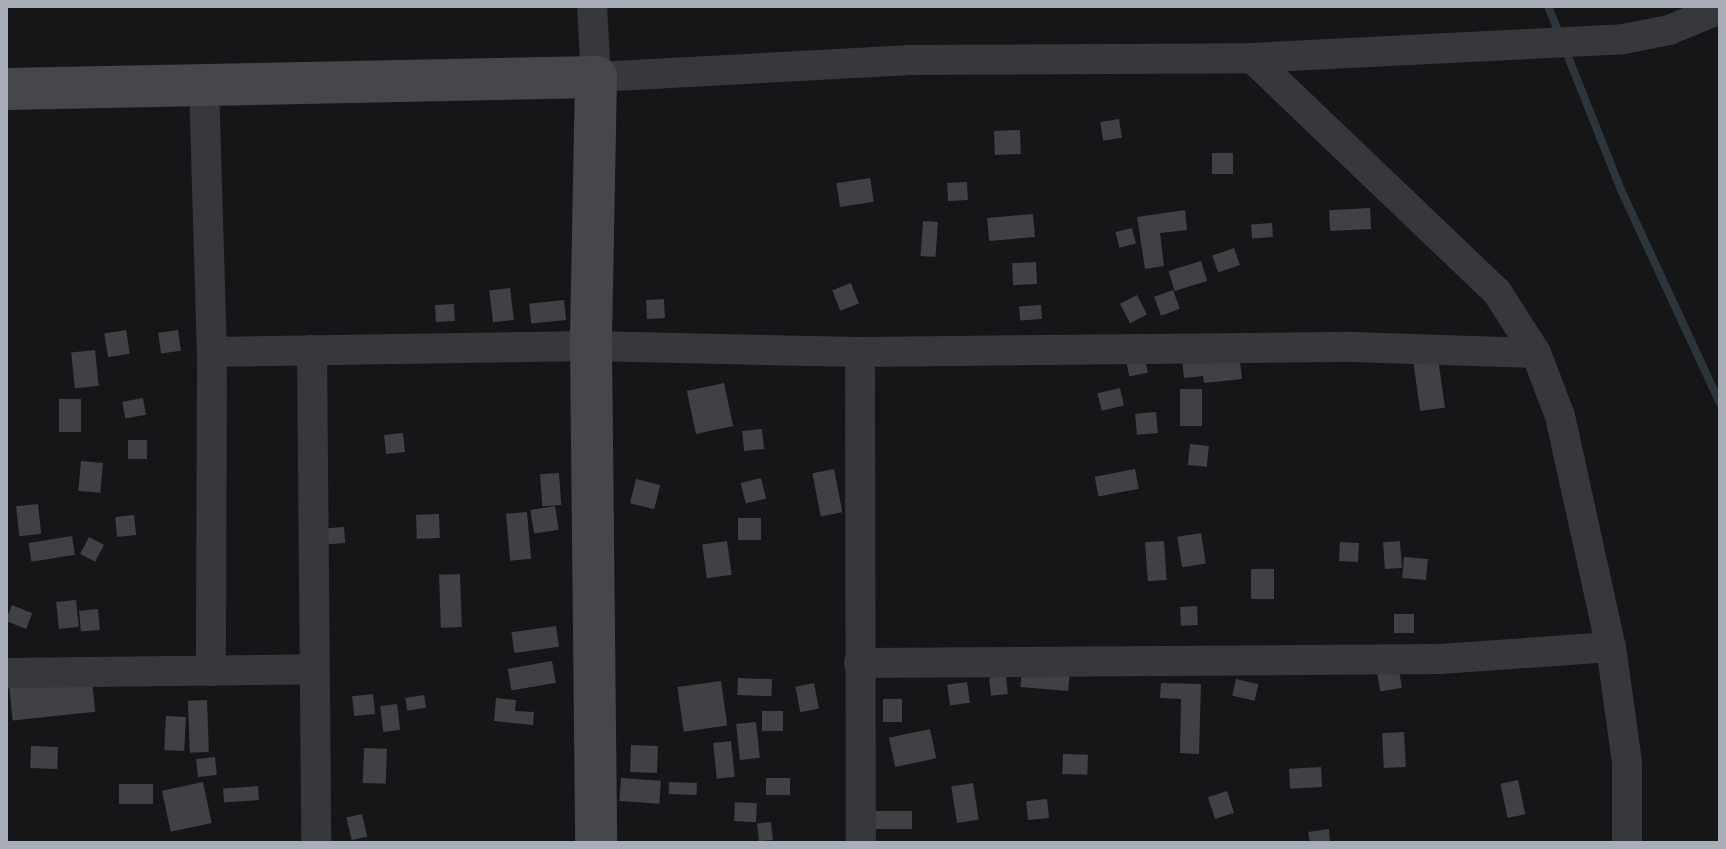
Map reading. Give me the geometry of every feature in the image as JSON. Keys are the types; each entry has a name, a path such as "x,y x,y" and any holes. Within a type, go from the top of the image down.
{"street":[{"path":"592,6 596,77 591,346 596,843"},
{"path":"6,89 596,77 907,60 1252,58 1623,39 1669,30 1720,9"},
{"path":"1252,58 1497,292 1536,353 1560,416 1611,647 1627,763 1627,843"},
{"path":"204,85 212,352 211,671"},
{"path":"212,352 591,346 860,352 1352,347 1536,353"},
{"path":"312,350 316,843"},
{"path":"860,352 861,843"},
{"path":"859,663 1440,659 1611,647"},
{"path":"6,673 314,669"}],"building":[{"path":"1119,119 1122,138 1103,141 1100,122"},
{"path":"1020,130 1021,154 995,155 994,131"},
{"path":"1212,153 1233,153 1233,174 1212,174"},
{"path":"870,178 874,202 840,207 836,183"},
{"path":"967,182 968,200 948,201 947,183"},
{"path":"1370,208 1371,229 1330,231 1329,210"},
{"path":"1185,210 1187,230 1160,233 1164,266 1145,269 1137,217"},
{"path":"1033,214 1035,237 989,241 987,218"},
{"path":"923,221 938,222 936,257 921,256"},
{"path":"1272,223 1273,237 1252,238 1251,224"},
{"path":"1132,228 1136,244 1119,248 1116,232"},
{"path":"1234,248 1240,265 1218,273 1212,255"},
{"path":"1201,261 1207,281 1175,291 1168,271"},
{"path":"1036,262 1037,284 1013,285 1012,263"},
{"path":"851,283 859,304 840,311 832,290"},
{"path":"510,288 514,320 493,322 489,291"},
{"path":"1173,290 1180,309 1161,316 1154,297"},
{"path":"1137,295 1147,315 1130,323 1120,304"},
{"path":"664,299 665,318 647,319 646,300"},
{"path":"564,300 566,320 531,324 529,304"},
{"path":"454,304 455,321 436,322 435,305"},
{"path":"1041,305 1042,319 1020,321 1019,307"},
{"path":"126,330 130,354 108,357 104,333"},
{"path":"178,330 181,351 161,354 158,333"},
{"path":"95,350 99,386 75,388 71,353"},
{"path":"1239,353 1242,379 1204,383 1203,376 1184,378 1182,360"},
{"path":"1144,354 1148,373 1129,377 1125,358"},
{"path":"1438,358 1445,408 1420,411 1413,361"},
{"path":"724,383 733,426 696,434 687,391"},
{"path":"1120,388 1124,406 1102,411 1098,393"},
{"path":"1180,389 1202,389 1202,426 1180,426"},
{"path":"143,398 146,415 125,418 122,402"},
{"path":"59,399 81,399 81,432 59,432"},
{"path":"1156,412 1158,433 1137,435 1135,414"},
{"path":"762,429 764,449 744,451 742,431"},
{"path":"403,433 405,452 386,454 384,435"},
{"path":"128,440 147,440 147,459 128,459"},
{"path":"1190,444 1209,446 1207,467 1188,465"},
{"path":"81,461 103,463 100,493 78,491"},
{"path":"834,469 842,512 821,516 812,473"},
{"path":"1135,469 1139,489 1099,496 1095,477"},
{"path":"559,473 561,505 542,506 540,474"},
{"path":"761,478 766,498 746,503 741,483"},
{"path":"636,479 660,485 654,509 630,503"},
{"path":"38,504 41,534 19,536 16,506"},
{"path":"555,506 559,530 534,534 530,510"},
{"path":"527,512 531,559 510,561 506,514"},
{"path":"439,514 440,538 417,539 416,515"},
{"path":"134,515 136,535 117,537 115,517"},
{"path":"738,518 761,518 761,540 738,540"},
{"path":"344,527 345,543 328,544 327,528"},
{"path":"1201,533 1206,564 1182,567 1177,537"},
{"path":"72,536 75,555 32,562 29,543"},
{"path":"89,537 104,545 95,562 80,554"},
{"path":"727,541 732,575 707,578 702,544"},
{"path":"1164,541 1167,580 1148,581 1145,542"},
{"path":"1400,541 1402,568 1385,569 1383,542"},
{"path":"1340,542 1359,543 1358,562 1339,561"},
{"path":"1404,557 1428,559 1426,580 1402,578"},
{"path":"1251,569 1274,569 1274,599 1251,599"},
{"path":"460,574 462,627 441,628 439,575"},
{"path":"76,600 79,627 59,629 56,602"},
{"path":"12,605 32,613 26,629 6,621"},
{"path":"1197,606 1198,625 1181,626 1180,607"},
{"path":"98,609 100,630 81,632 79,611"},
{"path":"1394,614 1414,614 1414,633 1394,633"},
{"path":"556,626 559,647 514,653 511,632"},
{"path":"552,661 556,683 512,690 508,669"},
{"path":"1398,665 1402,688 1380,691 1376,669"},
{"path":"1022,668 1070,672 1068,691 1020,687"},
{"path":"91,671 95,712 13,720 8,680"},
{"path":"1006,676 1008,694 991,696 989,678"},
{"path":"738,678 772,679 771,696 737,695"},
{"path":"1236,679 1258,684 1255,701 1232,696"},
{"path":"721,681 727,726 684,732 677,687"},
{"path":"967,682 970,703 950,706 947,685"},
{"path":"814,683 819,709 800,712 795,687"},
{"path":"1161,683 1201,684 1199,754 1180,753 1181,699 1160,698"},
{"path":"373,694 375,714 354,716 352,696"},
{"path":"424,695 426,708 407,711 405,698"},
{"path":"496,698 516,700 515,711 534,712 533,725 494,721"},
{"path":"883,699 902,699 902,722 883,722"},
{"path":"207,700 209,752 190,753 188,701"},
{"path":"397,704 400,730 383,732 380,706"},
{"path":"762,711 783,711 783,731 762,731"},
{"path":"166,716 186,717 184,751 164,750"},
{"path":"756,722 760,758 740,760 736,724"},
{"path":"930,729 936,758 895,767 889,738"},
{"path":"1404,732 1406,767 1384,768 1382,733"},
{"path":"731,741 735,777 717,779 713,743"},
{"path":"631,745 658,746 657,773 630,772"},
{"path":"31,746 58,747 57,769 30,768"},
{"path":"364,748 387,749 386,784 363,783"},
{"path":"1063,754 1088,755 1087,775 1062,774"},
{"path":"215,757 217,775 198,777 196,759"},
{"path":"1321,767 1322,787 1290,789 1289,769"},
{"path":"621,778 661,781 659,804 619,801"},
{"path":"766,778 790,778 790,795 766,795"},
{"path":"1518,780 1525,814 1508,818 1500,784"},
{"path":"203,782 212,823 171,832 162,791"},
{"path":"669,782 697,783 697,795 669,794"},
{"path":"973,783 979,820 957,823 951,786"},
{"path":"119,784 153,784 153,804 119,804"},
{"path":"258,786 259,800 224,802 223,788"},
{"path":"1227,791 1234,813 1215,819 1208,797"},
{"path":"1047,799 1049,818 1028,820 1026,801"},
{"path":"735,802 757,803 756,822 734,821"},
{"path":"874,811 912,811 912,829 874,829"},
{"path":"362,814 367,836 352,840 346,818"},
{"path":"771,822 773,840 759,841 757,823"},
{"path":"1329,829 1330,843 1310,843 1308,832"}],"waterway":[{"path":"1548,6 1560,36"},
{"path":"1565,49 1621,190 1720,403"}]}
